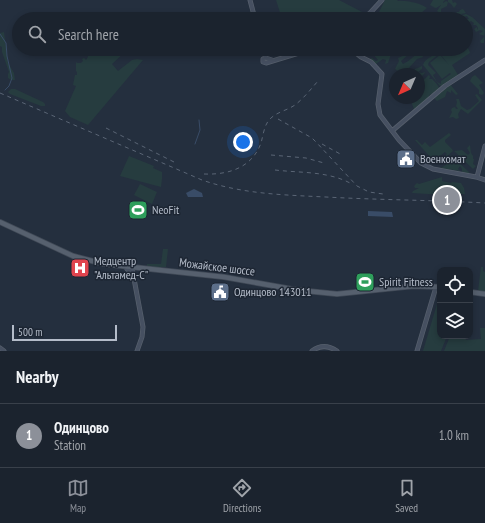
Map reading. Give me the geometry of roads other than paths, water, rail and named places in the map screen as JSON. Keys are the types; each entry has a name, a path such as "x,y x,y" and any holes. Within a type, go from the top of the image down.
{"main road":[{"name":"Можайское шоссе","path":"0,223 77,259 131,270 224,278 297,291 337,296 414,288 437,288"},
{"path":"473,292 485,294"}],"street":[{"path":"250,0 253,12"},
{"path":"371,12 382,0"},
{"path":"264,56 266,60 275,60 288,56"},
{"path":"360,56 371,62 382,74 378,110 392,132 410,152 424,165 433,169 477,177 485,180"},
{"path":"392,132 445,86 485,60"},
{"path":"477,177 485,146"},
{"path":"131,270 143,328 143,334 137,351"},
{"path":"417,351 437,291"},
{"path":"312,351 320,347 326,347 337,351"},
{"path":"0,348 4,351"}],"water":[{"path":"194,189 202,193 203,197 188,197 186,193"},
{"path":"368,211 392,212 393,217 368,216"}],"waterway":[{"path":"0,34 6,43 7,56 12,78 9,86 5,90"},
{"path":"195,144 200,130 199,120"}],"railway":[{"path":"204,174 230,171 252,159 261,143 267,122 275,115 295,105 318,81"},
{"path":"0,93 202,180 217,185 263,193 346,198 485,203"},
{"path":"278,119 312,138 357,186 369,192 383,194"},
{"path":"106,128 176,163"},
{"path":"322,144 342,155"},
{"path":"271,155 306,158 324,163"},
{"path":"275,170 323,174 350,183"}],"place":[{"name":"Военкомат","path":"406,159"},
{"name":"Одинцово","path":"447,200"},
{"name":"NeoFit","path":"138,210"},
{"name":"Медцентр \"Альтамед-С\"","path":"80,268"},
{"name":"Spirit Fitness","path":"365,282"},
{"name":"Одинцово 143011","path":"220,292"}]}
